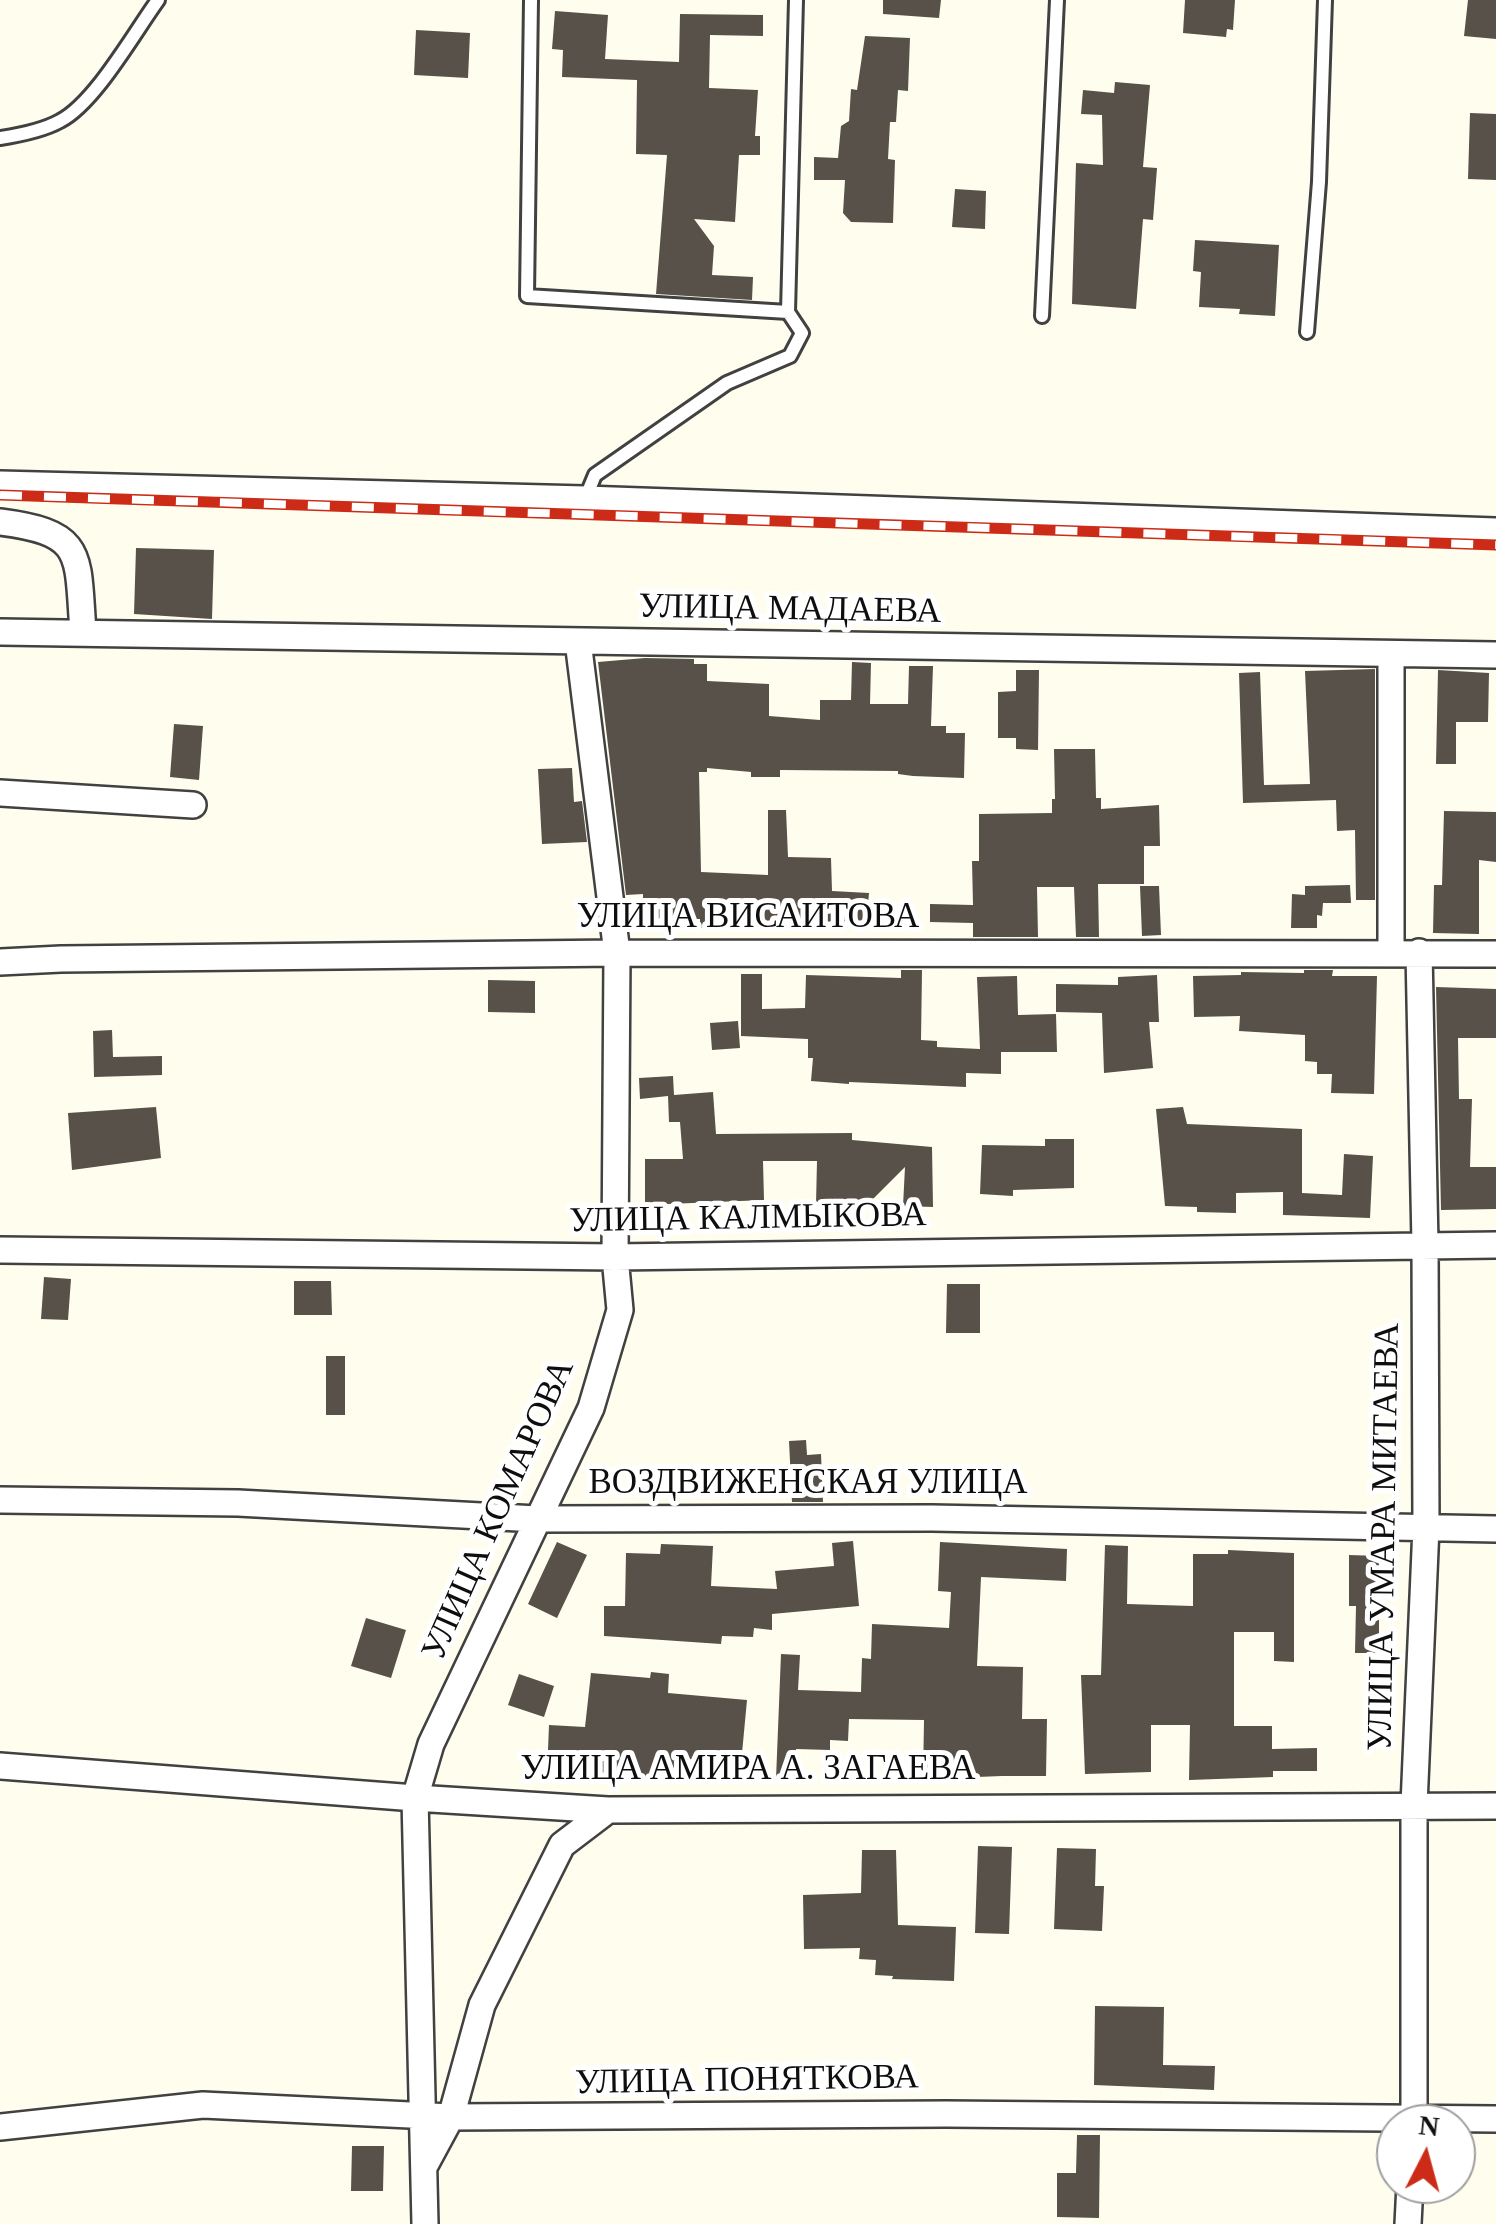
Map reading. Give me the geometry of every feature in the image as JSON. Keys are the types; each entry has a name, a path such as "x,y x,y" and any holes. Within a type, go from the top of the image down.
{"street":[{"path":"0,484 585,499 1496,532"},
{"path":"0,522 39,527 66,542 78,566 83,631"},
{"name":"УЛИЦА МАДАЕВА","path":"0,632 1496,655"},
{"name":"УЛИЦА КОМАРОВА","path":"425,2224 415,1798 431,1744 591,1408 620,1310 614,1257 617,954 578,641"},
{"path":"1391,655 1391,952"},
{"path":"0,793 192,804"},
{"name":"УЛИЦА УМАРА МИТАЕВА","path":"1414,2104 1414,1805 1426,1528 1426,1244 1419,952"},
{"name":"УЛИЦА ВИСАИТОВА","path":"0,962 61,958 617,954 1496,954"},
{"name":"УЛИЦА КАЛМЫКОВА","path":"0,1250 614,1257 1496,1245"},
{"name":"ВОЗДВИЖЕНСКАЯ УЛИЦА","path":"0,1500 238,1502 536,1519 932,1518 1496,1529"},
{"name":"УЛИЦА АМИРА А. ЗАГАЕВА","path":"0,1766 608,1810 1496,1806"},
{"path":"424,2167 451,2117 482,2006 562,1845 608,1810"},
{"name":"УЛИЦА ПОНЯТКОВА","path":"0,2127 203,2104 451,2117 946,2114 1376,2120"}],"lane":[{"path":"0,138 62,120 96,90 158,0"},
{"path":"531,0 527,296 788,312"},
{"path":"585,499 595,475 726,382 790,356 802,333 788,312 796,0"},
{"path":"1042,316 1057,0"},
{"path":"1307,332 1319,182 1324,0"}],"building":[{"path":"883,0 941,0 939,18 883,14"},
{"path":"1185,0 1235,0 1233,30 1227,29 1226,37 1183,33"},
{"path":"1468,0 1496,0 1496,39 1464,36"},
{"path":"555,11 608,15 605,59 679,62 680,14 763,15 763,36 710,35 709,88 758,90 755,136 760,136 760,155 739,155 735,222 694,219 714,246 712,275 753,277 752,300 656,294 667,155 636,154 637,80 562,77 563,50 552,49"},
{"path":"416,30 470,33 468,78 414,75"},
{"path":"865,36 910,38 908,91 898,90 896,122 890,122 888,159 895,160 893,223 851,222 843,213 845,180 814,180 814,157 838,158 841,126 849,121 851,89 857,90"},
{"path":"1115,82 1150,85 1143,167 1157,168 1153,220 1143,219 1136,309 1072,304 1076,163 1103,165 1102,115 1081,114 1083,90 1114,93"},
{"path":"1470,113 1496,114 1496,180 1468,179"},
{"path":"955,189 986,191 985,229 952,227"},
{"path":"1195,240 1279,245 1275,316 1199,307 1201,272 1193,271"},
{"path":"136,548 214,550 212,619 134,614"},
{"path":"694,659 694,664 707,664 707,681 769,684 769,716 820,720 820,700 851,700 852,662 871,663 870,704 908,704 909,666 933,666 931,726 946,726 946,733 965,733 964,778 913,776 898,771 780,770 780,777 751,777 751,772 707,768 707,772 699,772 701,872 768,875 768,810 786,810 788,857 831,858 832,891 869,893 866,928 817,924 788,925 788,929 700,928 700,919 643,918 643,894 626,895 598,662"},
{"path":"1375,669 1375,900 1356,900 1355,830 1337,831 1336,800 1243,803 1239,673 1260,672 1264,785 1310,784 1305,671"},
{"path":"1016,670 1039,670 1038,750 1016,749 1016,738 998,738 998,692 1016,691"},
{"path":"1438,670 1489,673 1488,722 1456,722 1456,764 1436,764"},
{"path":"174,724 203,726 199,780 170,777"},
{"path":"1054,749 1095,749 1096,798 1101,798 1101,809 1159,805 1160,846 1144,846 1144,884 1098,884 1099,937 1076,937 1074,887 1037,887 1038,937 973,937 973,923 930,922 930,904 973,905 972,861 979,861 979,814 1052,813"},
{"path":"572,768 574,802 582,801 587,842 542,844 538,769"},
{"path":"1444,811 1496,812 1496,862 1479,860 1479,934 1433,933 1434,885 1442,885"},
{"path":"1350,885 1351,903 1323,903 1322,916 1317,915 1317,928 1291,928 1292,894 1305,895 1305,886"},
{"path":"1140,886 1159,886 1161,935 1142,936"},
{"path":"901,970 922,970 921,1040 937,1041 937,1047 980,1049 977,977 1017,976 1018,1015 1056,1014 1057,1052 1001,1052 1001,1074 966,1073 966,1087 849,1084 811,1081 813,1058 808,1058 808,1039 741,1036 741,974 762,974 762,1009 805,1008 806,975 901,978"},
{"path":"1333,970 1332,976 1377,976 1374,1094 1331,1093 1332,1074 1317,1074 1317,1062 1305,1061 1305,1035 1239,1031 1240,1016 1194,1017 1193,976"},
{"path":"1157,975 1159,1022 1149,1022 1153,1068 1104,1073 1102,1013 1056,1012 1056,984 1118,985 1118,977"},
{"path":"488,980 535,981 535,1013 488,1012"},
{"path":"1436,987 1496,989 1496,1038 1458,1038 1459,1099 1472,1099 1470,1167 1496,1167 1496,1209 1441,1210"},
{"path":"738,1021 740,1048 712,1050 710,1023"},
{"path":"112,1030 113,1057 162,1056 162,1075 94,1077 93,1031"},
{"path":"673,1076 674,1095 713,1092 716,1134 852,1133 852,1140 932,1147 933,1207 903,1206 905,1167 870,1202 816,1204 817,1161 763,1161 764,1200 645,1205 645,1159 683,1159 680,1122 669,1122 668,1096 640,1099 639,1078"},
{"path":"156,1107 161,1158 72,1170 68,1113"},
{"path":"1183,1107 1187,1124 1302,1129 1302,1193 1342,1195 1344,1154 1373,1156 1370,1218 1283,1215 1283,1192 1236,1193 1236,1213 1165,1206 1156,1109"},
{"path":"1045,1139 1074,1139 1074,1188 1013,1190 1013,1196 980,1194 982,1145 1045,1146"},
{"path":"44,1277 71,1279 68,1320 41,1319"},
{"path":"294,1281 331,1281 332,1315 294,1315"},
{"path":"947,1284 980,1284 980,1333 946,1333"},
{"path":"326,1356 345,1356 345,1415 326,1415"},
{"path":"806,1440 807,1455 821,1454 823,1502 792,1502 789,1441"},
{"path":"853,1541 859,1606 772,1614 772,1630 754,1628 753,1637 722,1636 721,1644 604,1636 604,1606 625,1606 626,1553 660,1554 661,1544 713,1546 711,1586 777,1589 775,1571 834,1566 832,1543"},
{"path":"557,1542 587,1555 557,1618 528,1604"},
{"path":"940,1542 1067,1549 1066,1581 981,1577 977,1666 1023,1667 1022,1719 1047,1719 1046,1776 977,1777 977,1781 923,1779 924,1720 849,1719 848,1741 830,1740 830,1750 796,1749 795,1780 776,1779 781,1654 800,1655 798,1690 861,1692 862,1658 871,1659 872,1624 949,1628 951,1592 938,1591"},
{"path":"1105,1545 1128,1546 1127,1604 1193,1606 1193,1554 1228,1554 1228,1550 1294,1553 1294,1662 1274,1661 1274,1632 1234,1632 1234,1726 1272,1726 1272,1749 1317,1748 1317,1771 1273,1771 1273,1777 1189,1780 1190,1725 1151,1725 1151,1772 1085,1774 1081,1675 1101,1675"},
{"path":"1349,1555 1379,1556 1379,1653 1355,1653 1356,1606 1349,1606"},
{"path":"366,1618 406,1630 391,1678 351,1666"},
{"path":"651,1672 669,1674 668,1693 747,1700 741,1764 678,1758 676,1779 547,1774 549,1725 585,1727 591,1673 650,1678"},
{"path":"519,1674 554,1686 544,1717 508,1705"},
{"path":"978,1846 1012,1847 1009,1934 975,1933"},
{"path":"1057,1848 1096,1849 1095,1886 1104,1886 1102,1931 1054,1929"},
{"path":"862,1850 896,1850 898,1925 956,1927 954,1981 875,1975 876,1960 859,1959 860,1948 804,1949 803,1895 861,1893"},
{"path":"1095,2006 1164,2007 1163,2065 1215,2066 1214,2090 1094,2085"},
{"path":"1077,2135 1100,2135 1099,2218 1057,2217 1057,2173 1076,2173"},
{"path":"352,2146 384,2146 383,2191 351,2191"}],"railway":[{"path":"0,495 1496,545"}]}
